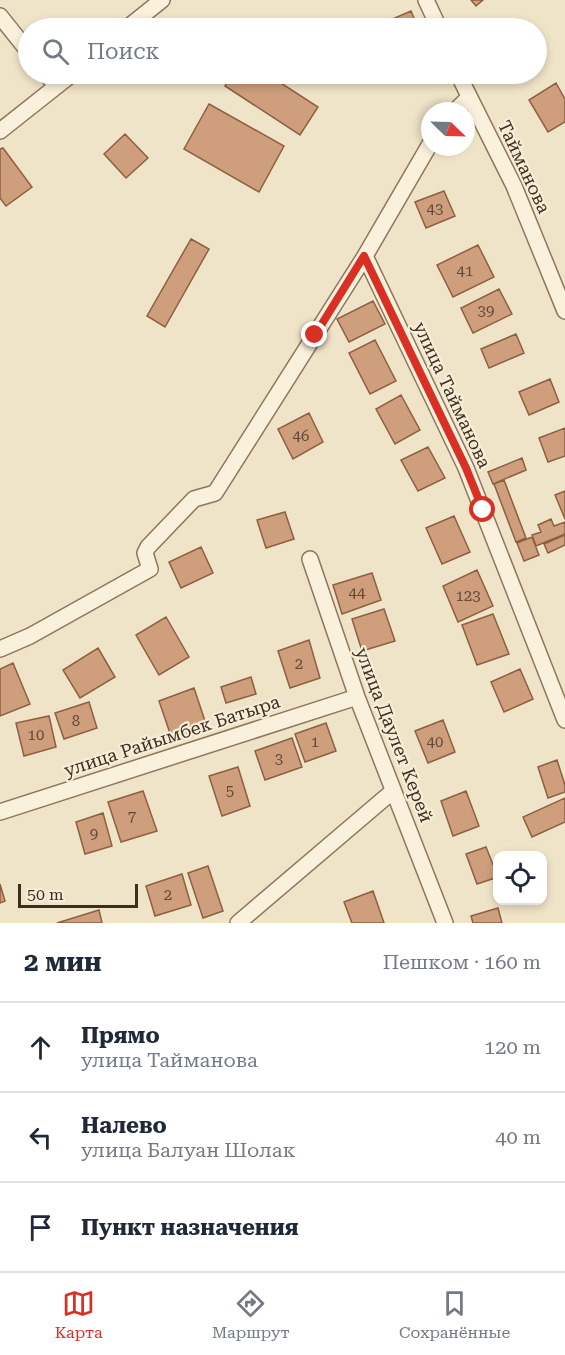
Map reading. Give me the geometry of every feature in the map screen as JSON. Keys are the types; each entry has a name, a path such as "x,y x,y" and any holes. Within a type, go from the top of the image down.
{"street":[{"path":"140,18 162,0"},
{"path":"426,0 434,18"},
{"path":"0,16 18,38"},
{"path":"0,131 60,84"},
{"name":"Тайманова","path":"463,84 514,186 565,311"},
{"path":"464,102 469,97"},
{"path":"0,649 30,636 150,569 145,553 148,547 194,499 215,493 364,256 423,156"},
{"name":"улица Тайманова","path":"364,256 466,468 565,720"},
{"name":"улица Даулет Керей","path":"310,559 357,697 446,923"},
{"name":"улица Райымбек Батыра","path":"0,812 357,697"},
{"path":"238,923 393,791"}],"building":[{"path":"471,0 483,0 476,6"},
{"path":"411,11 414,18 395,18"},
{"path":"556,83 565,99 565,122 548,132 529,100"},
{"path":"226,84 282,84 318,107 300,135 225,86"},
{"path":"209,104 284,146 259,192 184,149"},
{"path":"125,134 148,158 126,178 104,154"},
{"path":"3,148 32,187 6,206 0,198 0,149"},
{"path":"444,191 455,216 426,228 415,202"},
{"path":"191,239 209,249 165,327 147,316"},
{"path":"478,245 494,277 453,297 437,265"},
{"path":"499,289 512,314 473,333 461,308"},
{"path":"373,301 385,324 349,342 337,319"},
{"path":"516,334 524,353 489,368 481,349"},
{"path":"375,340 396,381 370,394 349,353"},
{"path":"550,379 559,402 529,415 519,392"},
{"path":"401,395 420,430 395,444 376,409"},
{"path":"309,413 323,442 293,459 278,429"},
{"path":"565,428 565,456 548,462 539,438"},
{"path":"428,447 445,478 418,491 401,460"},
{"path":"522,458 526,470 493,484 488,472"},
{"path":"504,480 526,538 516,542 494,484"},
{"path":"565,491 565,519 555,495"},
{"path":"285,512 294,539 266,548 257,520"},
{"path":"454,516 470,552 442,564 426,528"},
{"path":"551,519 554,526 565,522 565,534 536,546 532,535 541,532 538,525"},
{"path":"565,535 565,545 548,553 544,544"},
{"path":"532,537 539,555 524,561 517,543"},
{"path":"201,547 213,573 181,588 169,562"},
{"path":"477,570 493,606 458,622 443,586"},
{"path":"372,573 381,600 342,614 333,585"},
{"path":"384,609 395,641 362,651 352,619"},
{"path":"493,614 509,654 477,665 462,625"},
{"path":"166,617 189,657 159,675 136,635"},
{"path":"309,640 320,678 290,688 278,651"},
{"path":"98,648 115,677 80,698 63,670"},
{"path":"13,663 30,704 0,716 0,669"},
{"path":"520,669 533,699 504,712 491,682"},
{"path":"251,677 256,694 226,703 221,687"},
{"path":"194,688 208,730 173,742 159,701"},
{"path":"89,702 97,728 64,739 55,713"},
{"path":"49,716 56,747 24,756 16,723"},
{"path":"443,720 455,752 428,763 415,731"},
{"path":"326,723 336,751 305,762 295,734"},
{"path":"292,738 302,767 265,780 255,751"},
{"path":"557,760 565,792 548,798 538,767"},
{"path":"238,767 250,806 222,816 209,776"},
{"path":"143,791 157,831 121,842 108,802"},
{"path":"466,791 479,826 453,836 441,801"},
{"path":"565,798 565,822 532,837 523,817"},
{"path":"103,813 112,846 85,854 76,822"},
{"path":"486,847 493,864 493,879 477,884 466,854"},
{"path":"208,866 223,911 203,918 188,873"},
{"path":"182,874 191,905 155,916 146,886"},
{"path":"0,884 5,901 0,903"},
{"path":"373,891 384,923 352,923 344,902"},
{"path":"498,908 502,923 473,923 471,916"},
{"path":"99,910 102,923 57,923"}],"route":[{"path":"315,335 364,256 466,468 483,510"}]}
